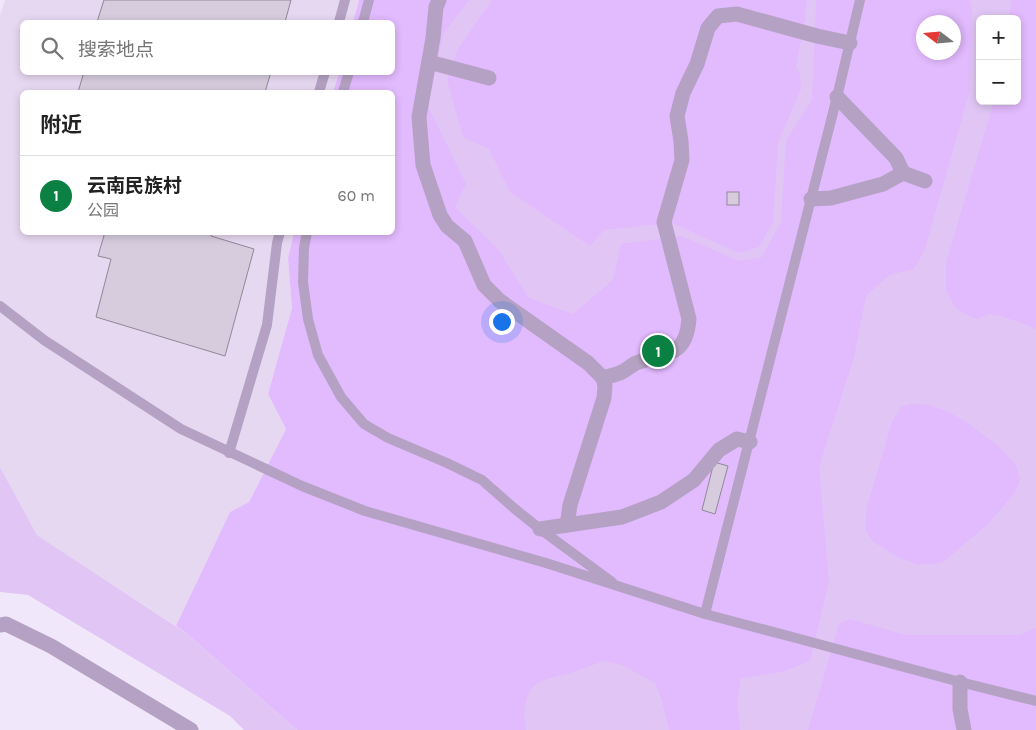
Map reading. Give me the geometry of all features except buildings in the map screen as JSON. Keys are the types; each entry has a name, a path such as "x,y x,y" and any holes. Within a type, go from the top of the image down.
{"street":[{"path":"439,0 436,7 432,62 424,86 420,109 420,126 423,165 440,215 447,226 465,241 484,285 500,301 588,363 603,378 605,386 604,398 570,506 567,525"},
{"path":"603,378 623,372 637,362 673,352 683,343 688,331 689,319 664,222 682,160 681,141 676,116 684,93 698,64 708,28 718,16 737,14 850,43"},
{"path":"432,62 488,78"},
{"path":"837,97 896,158 903,174"},
{"path":"810,199 831,198 883,184 903,174 925,181"},
{"path":"540,529 622,517 661,502 694,480 719,450 737,440 750,442"},
{"path":"0,625 6,624 51,646 191,730"},
{"path":"960,682 960,709 964,730"}],"lane":[{"path":"340,20 345,0"},
{"path":"364,20 369,0"},
{"path":"705,614 750,442 860,0"},
{"path":"320,90 324,75"},
{"path":"344,90 348,75"},
{"path":"229,453 267,325 279,235"},
{"path":"306,235 303,282 308,319 318,355 342,397 364,424 388,438 482,480 540,529 621,588"},
{"path":"0,306 44,340 181,429 302,486 365,510 546,563 705,614 1036,701"}],"shaded area":[{"path":"5,0 359,0 354,20 20,20 20,75 338,75 334,90 20,90 20,235 294,235 288,258 292,308 268,394 286,429 249,502 230,512 176,626 37,535 0,467 0,15"},
{"path":"359,0 1036,0 1036,730 297,730 176,626 230,512 249,502 286,429 268,394 292,308 288,258 294,235 395,235 395,90 334,90 338,75 395,75 395,20 354,20"},
{"path":"469,0 492,0 458,49 447,80 463,137 489,149 510,192 590,246 604,230 672,223 739,253 759,247 773,223 778,143 801,89 800,74 796,67 807,0 816,0 812,100 786,140 781,222 762,257 739,261 681,236 621,244 613,280 573,314 529,298 498,249 455,207 466,184 428,106 443,34"},
{"path":"970,0 1012,0 1009,15 976,15 976,105 993,105 946,263 946,290 957,309 969,316 978,319 989,314 1001,316 1036,329 1036,628 1020,635 906,635 850,619 839,624 808,730 740,730 737,705 741,678 782,672 810,661 829,581 819,467 854,357 866,296 889,275 914,269 925,249 970,90 972,8","holes":["910,404 929,405 947,411 966,422 997,445 1016,465 1020,480 1014,494 988,524 943,562 917,564 897,557 874,542 865,530 867,506 892,422 901,407"]},
{"path":"0,467 37,535 186,633 297,730 244,730 230,716 28,595 0,592"},
{"path":"603,661 622,665 655,683 662,701 669,730 526,730 525,710 527,697 534,686 547,679 574,672"}],"place":[{"name":"云南民族村","path":"658,351"}]}
